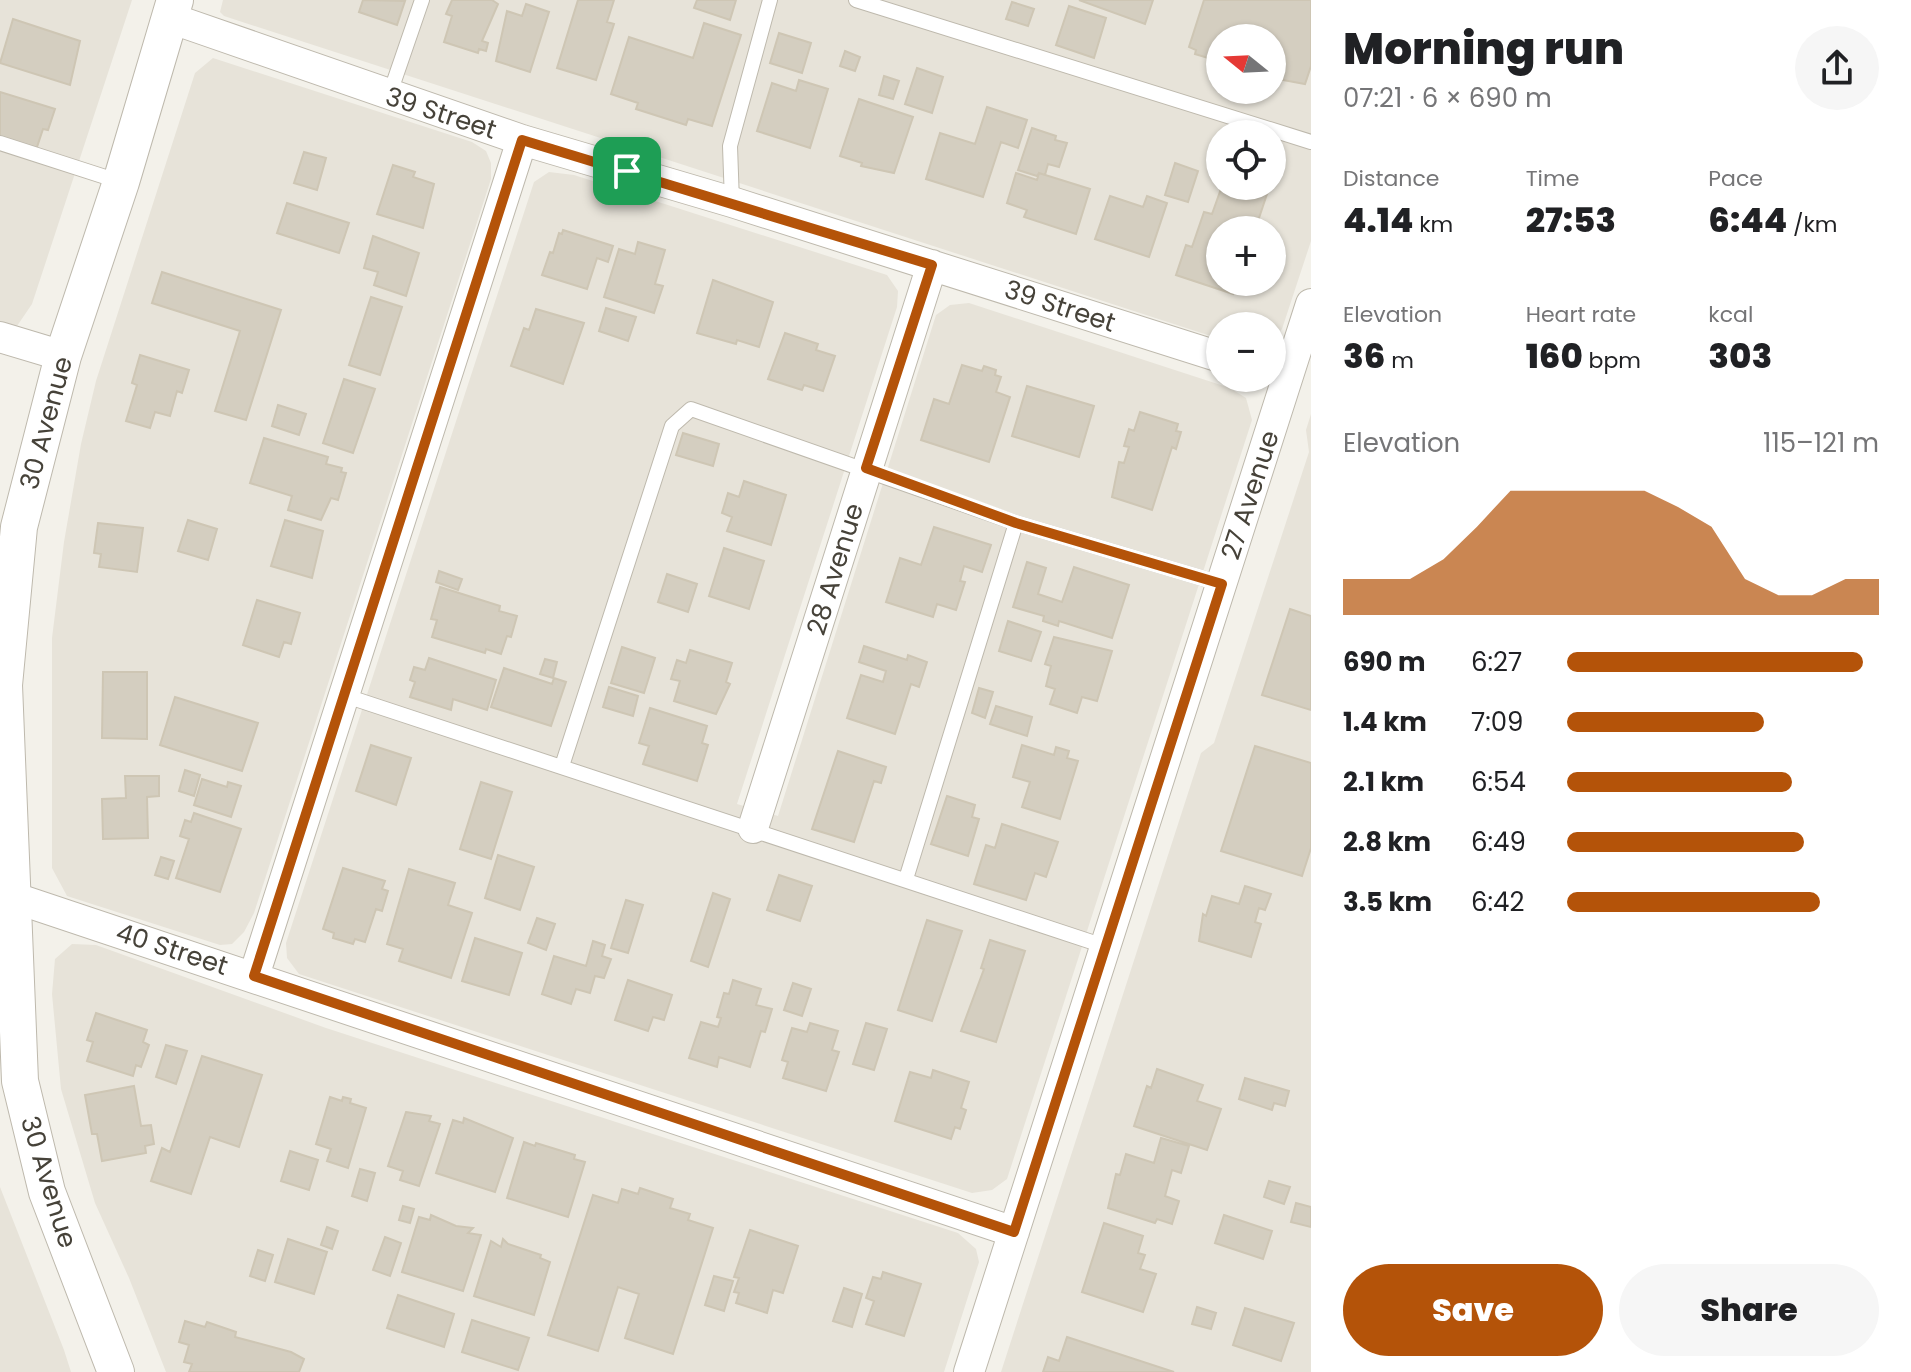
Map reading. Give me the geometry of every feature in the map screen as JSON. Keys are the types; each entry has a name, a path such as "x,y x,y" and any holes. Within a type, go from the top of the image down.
{"street":[{"name":"39 Street","path":"173,9 389,96 1206,353"},
{"name":"30 Avenue","path":"116,1372 47,1192 20,1081 4,685 17,543 63,356 121,182 173,9"},
{"path":"254,976 522,140"},
{"name":"28 Avenue","path":"753,828 932,265"},
{"name":"27 Avenue","path":"1286,362 1311,304"},
{"path":"0,337 63,356"},
{"name":"27 Avenue","path":"969,1372 1222,584 1276,392"},
{"name":"40 Street","path":"12,897 1014,1232"}],"lane":[{"path":"389,96 422,0"},
{"path":"732,202 730,146 770,0"},
{"path":"856,0 1311,142"},
{"path":"0,143 121,182"},
{"path":"562,766 672,426 691,409 1016,523 1222,584"},
{"path":"906,879 1016,523"},
{"path":"346,696 1104,946"}],"shaded area":[{"path":"0,0 132,0 32,304 17,326 0,321"},
{"path":"223,0 1311,0 1311,241 1286,317 1286,312 1206,312 1206,334 224,16 220,12"},
{"path":"213,58 472,142 486,151 491,163 491,179 254,913 244,932 232,944 220,945 67,896 52,868 52,638 81,444 96,381 195,73"},
{"path":"549,172 574,175 887,275 898,291 897,307 737,804 778,816 936,315 950,305 969,303 1206,380 1206,392 1236,392 1246,398 1252,420 1007,1179 992,1190 972,1193 299,974 287,958 286,943 534,182"},
{"path":"1311,414 1311,1372 1001,1372 1201,753 1214,743 1309,452 1306,430"},
{"path":"72,944 96,945 326,1028 958,1233 976,1249 979,1262 944,1372 166,1372 95,1203 61,1089 52,994 55,959"},
{"path":"0,1187 64,1350 71,1372 0,1372"}],"building":[{"path":"363,0 405,1 397,25 359,12"},
{"path":"452,0 492,0 498,4 482,41 488,43 486,51 479,49 478,53 444,42 452,16 446,14"},
{"path":"578,0 614,0 607,22 614,24 596,80 557,68"},
{"path":"697,0 736,0 730,20 694,8"},
{"path":"1079,0 1153,0 1145,24"},
{"path":"1204,0 1311,0 1311,66 1305,84 1286,81 1286,24 1206,24 1206,57 1195,54 1196,50 1189,47"},
{"path":"1012,2 1034,9 1028,26 1006,19"},
{"path":"526,4 549,12 530,72 496,61 507,11 522,16"},
{"path":"1069,6 1106,18 1094,58 1056,45"},
{"path":"13,19 80,41 70,85 0,63"},
{"path":"704,23 741,35 712,126 688,119 686,125 636,109 638,103 611,94 629,37 693,58"},
{"path":"779,33 811,43 802,73 770,63"},
{"path":"845,51 860,57 855,71 840,66"},
{"path":"917,68 943,77 932,113 905,104"},
{"path":"884,76 899,81 893,99 879,95"},
{"path":"799,80 828,89 810,148 757,131 772,83 796,91"},
{"path":"0,92 55,109 48,130 43,129 36,150 0,139"},
{"path":"859,99 913,117 894,173 861,166 862,163 840,156"},
{"path":"987,107 1027,120 1018,148 1001,142 983,197 926,179 940,133 975,144"},
{"path":"1032,128 1067,143 1059,167 1048,164 1045,175 1039,173 1037,176 1018,170"},
{"path":"304,152 326,158 317,190 294,183"},
{"path":"1175,163 1198,171 1188,202 1165,195"},
{"path":"393,165 415,172 413,177 434,184 423,228 377,214"},
{"path":"1016,173 1037,180 1039,173 1090,189 1076,234 1024,217 1027,210 1007,203"},
{"path":"1110,196 1143,207 1147,196 1167,203 1149,257 1095,239"},
{"path":"1217,200 1265,200 1260,216 1206,216 1206,285 1176,275 1186,245 1192,247 1204,212 1212,214"},
{"path":"287,203 349,223 339,253 277,233"},
{"path":"563,230 613,246 608,262 597,258 587,289 542,275 550,252 553,253 559,233 562,234"},
{"path":"373,236 419,253 406,296 374,285 378,272 364,268"},
{"path":"638,242 665,250 655,284 663,286 654,313 604,297 619,249 635,254"},
{"path":"162,272 281,310 246,420 215,411 240,331 152,303"},
{"path":"713,280 773,302 759,347 697,333"},
{"path":"371,297 402,307 380,375 349,365"},
{"path":"606,308 636,317 628,341 599,331"},
{"path":"536,309 584,323 563,384 511,366 524,328 529,330"},
{"path":"785,333 818,344 816,350 835,356 823,391 804,385 802,390 768,379"},
{"path":"140,355 189,370 182,393 177,391 170,416 155,412 150,428 126,421 137,385 132,383"},
{"path":"962,365 982,371 984,366 996,370 995,375 1001,377 996,392 1010,397 989,462 921,440 934,399 949,404"},
{"path":"344,379 375,389 353,453 323,443"},
{"path":"1027,386 1094,406 1079,457 1012,436"},
{"path":"278,405 306,414 299,435 272,426"},
{"path":"1140,412 1178,424 1176,431 1181,432 1176,449 1172,447 1152,510 1112,497 1119,462 1124,463 1129,447 1124,446 1129,429 1134,431"},
{"path":"683,433 719,444 713,466 676,455"},
{"path":"264,438 328,457 326,464 342,468 341,472 346,473 338,500 331,498 321,520 288,510 292,496 250,483"},
{"path":"744,481 786,495 771,545 727,531 732,517 722,513 728,493 739,497"},
{"path":"188,520 217,529 208,560 178,551"},
{"path":"285,520 323,531 312,578 271,566"},
{"path":"98,523 143,528 137,572 99,567 101,554 94,553"},
{"path":"934,527 991,545 982,572 964,566 960,581 965,582 956,610 937,604 933,617 886,602 900,558 921,565"},
{"path":"724,548 764,561 749,609 709,596"},
{"path":"1027,562 1046,568 1038,594 1062,602 1074,567 1129,585 1112,638 1059,621 1058,626 1043,621 1044,616 1013,607"},
{"path":"439,571 462,579 458,590 436,582"},
{"path":"667,574 697,584 688,612 658,602"},
{"path":"440,587 500,606 499,611 517,616 511,637 507,636 501,654 486,649 485,653 432,637 437,620 431,619"},
{"path":"257,600 300,613 291,644 284,642 279,657 243,645"},
{"path":"1290,609 1311,616 1311,710 1262,695"},
{"path":"1008,621 1041,632 1031,661 999,651"},
{"path":"1054,637 1112,651 1097,701 1082,697 1077,713 1050,704 1055,689 1046,686 1051,666 1045,664"},
{"path":"864,646 907,660 908,655 927,662 919,687 911,684 895,734 847,718 861,675 883,682 886,671 859,662"},
{"path":"622,647 655,658 644,693 611,683"},
{"path":"690,650 732,663 726,682 730,684 716,714 674,701 680,681 671,679 677,660 686,663"},
{"path":"429,658 496,680 487,710 453,699 451,710 410,697 415,682 410,680 414,667 425,670"},
{"path":"545,659 557,662 553,678 540,674"},
{"path":"504,668 552,684 554,678 566,682 551,726 491,707"},
{"path":"103,672 147,672 147,739 102,738"},
{"path":"609,687 638,696 633,716 603,707"},
{"path":"979,688 993,692 985,718 972,713"},
{"path":"175,697 258,723 242,771 160,745"},
{"path":"996,706 1032,717 1027,736 990,724"},
{"path":"650,708 707,726 702,743 708,745 697,781 643,764 649,746 639,743"},
{"path":"371,745 411,758 396,805 356,791"},
{"path":"1022,745 1054,755 1056,747 1069,751 1067,758 1078,761 1060,819 1022,807 1030,782 1013,777"},
{"path":"1255,746 1311,763 1311,848 1302,876 1221,851"},
{"path":"838,751 886,767 881,783 874,781 854,842 812,829"},
{"path":"185,770 200,775 194,796 179,791"},
{"path":"125,776 159,776 159,796 147,797 148,838 103,839 102,799 126,798"},
{"path":"202,779 227,787 228,782 241,786 231,817 194,805"},
{"path":"481,782 512,792 491,859 460,849"},
{"path":"947,796 975,805 972,817 979,819 968,856 931,844"},
{"path":"194,813 241,829 220,892 176,878 189,839 180,836 185,820 191,822"},
{"path":"1002,824 1058,842 1046,877 1035,873 1026,900 974,884 986,845 995,848"},
{"path":"498,855 534,867 520,910 485,898"},
{"path":"161,857 174,861 168,879 155,875"},
{"path":"343,868 385,881 382,889 388,891 382,911 376,909 365,942 355,939 353,944 333,938 334,933 323,929"},
{"path":"409,869 455,883 448,905 472,913 451,978 399,961 403,949 387,944"},
{"path":"779,875 812,886 800,921 767,910"},
{"path":"1245,886 1271,894 1265,910 1259,908 1255,922 1261,924 1251,957 1199,941 1203,914 1206,916 1212,896 1239,904"},
{"path":"713,893 730,899 708,967 691,961"},
{"path":"626,900 643,905 628,953 611,948"},
{"path":"537,918 555,924 546,950 528,943"},
{"path":"927,920 962,931 932,1021 898,1010"},
{"path":"475,938 522,953 509,995 462,981"},
{"path":"990,940 1025,951 996,1042 961,1031 984,969 981,968"},
{"path":"593,941 605,945 602,956 611,959 604,978 595,976 590,993 576,989 571,1004 542,994 554,956 586,966"},
{"path":"628,980 672,995 664,1020 653,1017 648,1031 615,1020"},
{"path":"733,980 761,989 756,1005 772,1009 765,1032 761,1031 750,1067 719,1057 717,1067 689,1058 701,1022 718,1027 721,1018 717,1017 724,993 729,994"},
{"path":"793,983 811,989 802,1016 784,1010"},
{"path":"96,1013 147,1030 143,1042 149,1045 141,1067 136,1065 133,1076 87,1061 93,1042 87,1040"},
{"path":"810,1023 838,1031 832,1050 839,1052 826,1091 783,1078 788,1062 782,1060 792,1028 807,1032"},
{"path":"866,1023 887,1029 874,1070 853,1064"},
{"path":"166,1045 187,1051 176,1084 156,1077"},
{"path":"202,1056 262,1075 239,1147 210,1137 191,1194 151,1181 162,1148 170,1152"},
{"path":"1157,1069 1203,1085 1197,1101 1221,1109 1207,1150 1134,1126 1147,1086 1151,1088"},
{"path":"933,1070 969,1082 961,1108 966,1110 960,1129 955,1127 951,1139 895,1121 910,1072 931,1078"},
{"path":"1245,1078 1289,1091 1285,1106 1274,1103 1272,1110 1239,1099"},
{"path":"134,1086 141,1126 151,1125 154,1144 145,1146 146,1153 102,1161 97,1134 92,1134 85,1095"},
{"path":"330,1097 342,1101 343,1097 351,1099 350,1103 366,1108 348,1168 327,1161 331,1149 316,1144"},
{"path":"406,1112 431,1116 429,1121 440,1124 419,1186 400,1180 403,1171 388,1166"},
{"path":"464,1118 513,1138 495,1192 436,1173 453,1120 463,1123"},
{"path":"1161,1138 1189,1146 1181,1173 1172,1170 1165,1196 1179,1201 1172,1224 1157,1219 1155,1223 1108,1208 1116,1174 1120,1175 1126,1154 1154,1163"},
{"path":"524,1142 575,1155 574,1159 585,1162 568,1217 507,1198"},
{"path":"290,1151 318,1160 309,1190 281,1181"},
{"path":"360,1169 375,1173 367,1201 352,1196"},
{"path":"1269,1181 1290,1187 1284,1204 1264,1197"},
{"path":"640,1188 673,1199 670,1208 690,1214 688,1220 713,1228 673,1354 625,1338 639,1294 618,1287 598,1351 548,1335 593,1195 618,1203 622,1189 638,1194"},
{"path":"1296,1203 1311,1207 1311,1227 1291,1222"},
{"path":"403,1206 414,1209 410,1223 399,1220"},
{"path":"431,1215 456,1226 473,1228 468,1233 481,1235 463,1291 402,1272 419,1217 430,1220"},
{"path":"1224,1215 1272,1231 1263,1259 1215,1243"},
{"path":"1104,1223 1143,1236 1138,1253 1145,1255 1140,1269 1156,1274 1143,1312 1082,1292"},
{"path":"327,1227 338,1231 332,1249 321,1245"},
{"path":"750,1230 798,1246 783,1293 773,1290 767,1313 736,1303 739,1293 734,1292 739,1278 734,1277"},
{"path":"385,1237 401,1243 390,1276 373,1270"},
{"path":"288,1239 327,1252 314,1294 275,1282"},
{"path":"503,1239 550,1262 534,1315 474,1296 491,1241 501,1247"},
{"path":"258,1250 273,1255 265,1281 250,1276"},
{"path":"883,1272 921,1284 904,1336 866,1324 874,1301 866,1298 873,1277 881,1279"},
{"path":"714,1276 733,1281 724,1311 705,1305"},
{"path":"844,1288 862,1294 852,1327 833,1321"},
{"path":"398,1295 454,1314 444,1347 387,1328"},
{"path":"1197,1307 1216,1313 1211,1329 1192,1324"},
{"path":"1245,1308 1294,1323 1281,1361 1233,1345"},
{"path":"472,1320 529,1338 518,1370 462,1352"},
{"path":"185,1321 205,1327 207,1322 236,1332 235,1337 291,1352 304,1359 299,1372 189,1372 192,1364 184,1362 189,1345 179,1342"},
{"path":"1067,1337 1174,1372 1043,1372 1048,1357 1059,1361"}],"route":[{"path":"522,140 627,171 932,265 866,468 1016,523 1222,584 1014,1232 254,976 522,140"}]}
